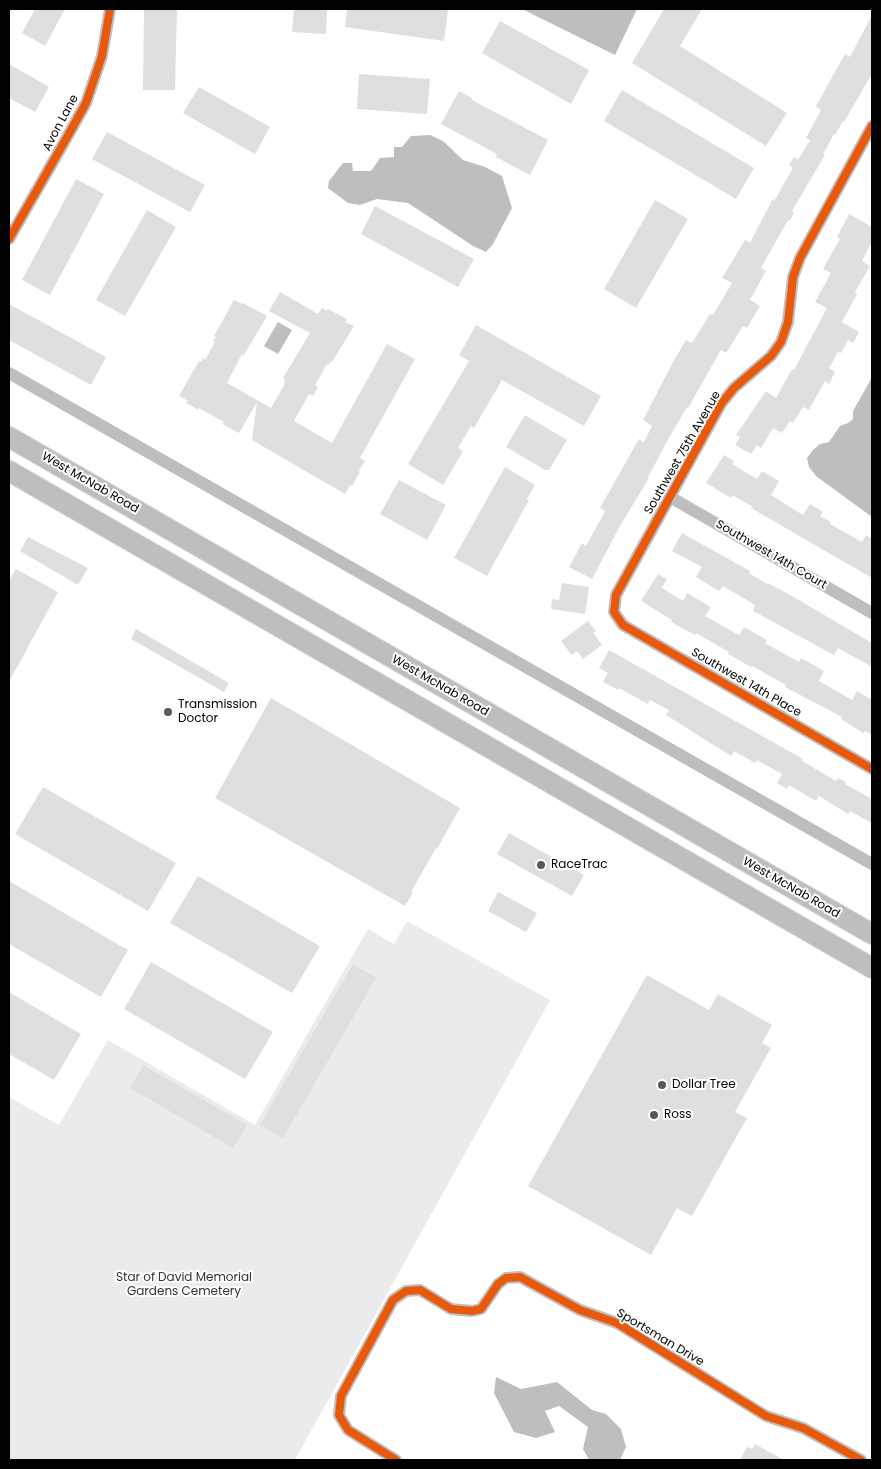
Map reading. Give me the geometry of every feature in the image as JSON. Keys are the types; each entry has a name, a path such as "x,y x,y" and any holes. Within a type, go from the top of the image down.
{"main road":[{"name":"West McNab Road","path":"9,437 872,934"},
{"path":"9,471 872,968"}],"street":[{"name":"Avon Lane","path":"9,239 86,102 102,56 110,9"},
{"name":"Southwest 75th Avenue","path":"614,612 616,595 721,404 734,388 771,356 780,342 788,322 793,277 800,258 869,141 872,126"},
{"name":"Southwest 14th Court","path":"670,497 872,612"},
{"name":"Southwest 14th Place","path":"614,612 622,625 872,769"},
{"name":"Sportsman Drive","path":"396,1460 348,1430 338,1415 340,1396 393,1300 406,1291 420,1290 451,1309 472,1311 481,1309 498,1284 506,1278 520,1277 580,1310 617,1323 766,1416 803,1428 861,1460"}],"green space":[{"name":"Star of David Memorial Gardens Cemetery","path":"407,921 550,1000 295,1460 9,1460 9,1097 59,1125 108,1040 255,1125 368,929 394,944"}],"shaded area":[{"path":"522,9 637,9 615,55"},
{"path":"430,135 443,141 463,160 485,167 502,176 512,208 493,244 486,252 473,246 408,203 377,199 360,205 348,203 328,188 329,181 343,163 352,163 353,171 371,171 380,158 394,157 394,147 402,147 411,136"},
{"path":"278,322 292,330 278,354 264,346"},
{"path":"872,374 872,517 816,476 809,467 807,458 820,444 829,442 840,426 853,419 853,411"},
{"path":"496,1377 521,1389 557,1382 592,1410 606,1414 621,1429 626,1447 620,1460 589,1460 583,1449 588,1427 559,1406 545,1411 555,1432 536,1438 514,1432 494,1393"}],"building":[{"path":"35,9 65,9 45,46 22,33"},
{"path":"144,9 177,9 175,90 143,90"},
{"path":"294,9 327,9 326,34 292,32"},
{"path":"347,9 448,9 444,41 345,27"},
{"path":"664,9 702,9 680,46 787,113 766,146 632,63"},
{"path":"872,15 872,74 844,122 834,134 823,154 825,155 792,211 794,212 790,221 788,220 761,268 766,271 750,300 760,306 747,328 743,326 726,353 721,350 670,436 649,478 620,526 592,579 569,567 582,543 586,546 605,511 600,508 639,439 644,442 652,426 643,420 673,362 686,340 692,343 710,314 713,315 732,283 722,278 745,240 750,243 772,200 774,201 793,168 789,165 794,157 798,160 810,140 806,138 821,110 816,106 845,54 850,57"},
{"path":"500,21 589,70 571,104 482,53"},
{"path":"9,64 49,87 35,112 9,98"},
{"path":"359,74 430,79 427,114 357,109"},
{"path":"199,87 270,127 255,154 183,113"},
{"path":"622,90 754,168 736,199 604,121"},
{"path":"459,91 472,98 472,100 548,140 530,175 496,157 497,154 441,124"},
{"path":"107,132 205,185 190,212 92,159"},
{"path":"76,179 104,194 50,295 22,280"},
{"path":"655,200 688,219 636,308 604,289"},
{"path":"375,206 474,259 458,287 361,234"},
{"path":"147,210 176,227 125,316 96,300"},
{"path":"849,214 872,227 872,242 862,261 870,266 855,292 857,294 842,322 859,332 853,343 848,340 841,353 838,352 829,368 835,372 829,384 825,381 809,410 803,407 793,423 790,421 782,433 773,428 761,448 757,445 751,454 735,445 740,437 736,435 766,391 776,398 792,369 794,370 827,308 815,302 831,273 823,269 840,239 837,237"},
{"path":"280,292 318,314 322,308 327,311 328,309 347,319 345,322 354,326 332,362 329,365 327,364 315,385 318,387 313,396 309,394 294,421 332,443 387,344 415,359 360,458 365,461 352,486 350,485 345,494 252,440 257,402 239,433 222,424 224,422 186,403 188,401 179,396 199,361 201,362 203,358 205,360 215,342 213,341 216,337 214,336 234,300 267,316 244,355 242,354 227,383 271,408 284,385 285,379 283,378 310,333 269,311"},
{"path":"9,304 106,357 91,385 9,340"},
{"path":"476,325 601,396 584,426 502,380 474,428 471,426 458,448 463,451 443,485 408,464 469,361 459,355"},
{"path":"525,415 567,440 549,470 545,470 506,447"},
{"path":"724,455 734,461 732,464 757,479 762,471 779,481 771,495 803,515 810,504 823,512 820,516 831,522 830,524 862,542 866,535 872,539 872,578 751,508 752,506 732,495 731,498 706,483"},
{"path":"505,467 535,485 527,499 529,500 487,576 454,558"},
{"path":"399,480 446,505 427,540 380,514"},
{"path":"682,533 750,571 749,573 767,584 792,596 872,643 872,667 838,648 834,655 753,611 755,605 723,586 719,591 696,577 702,567 672,551"},
{"path":"28,537 88,568 78,585 20,551"},
{"path":"16,569 58,592 9,682 9,581"},
{"path":"658,574 667,579 662,588 683,601 687,593 711,607 705,616 739,635 744,627 767,640 765,643 799,662 801,658 824,671 819,681 852,700 857,691 872,700 872,735 865,731 863,733 841,719 842,717 785,687 786,685 728,654 729,652 696,633 695,635 671,622 672,620 641,601"},
{"path":"562,583 589,587 585,614 551,609 552,599 559,600"},
{"path":"588,621 596,631 593,633 602,645 583,659 577,651 572,655 561,641"},
{"path":"136,629 229,683 224,692 131,639"},
{"path":"609,650 803,759 802,761 836,781 838,778 846,782 845,784 872,799 872,823 850,811 848,814 819,796 816,801 789,785 787,789 777,783 782,774 757,760 755,763 734,751 731,756 666,715 669,710 650,700 648,704 619,688 618,690 603,682 608,673 599,668"},
{"path":"271,698 460,808 411,892 413,893 405,906 215,798"},
{"path":"43,787 176,863 148,911 15,834"},
{"name":"RaceTrac","path":"509,833 584,875 572,896 497,854"},
{"path":"198,876 320,946 292,993 170,923"},
{"path":"9,881 128,950 101,997 9,944"},
{"path":"498,892 537,913 526,932 488,911"},
{"path":"151,962 273,1032 245,1079 124,1009"},
{"path":"353,964 376,978 283,1138 260,1125"},
{"name":"Ross","path":"647,975 709,1010 718,994 772,1025 762,1043 771,1048 735,1112 747,1118 692,1216 677,1208 651,1255 528,1186"},
{"path":"9,992 81,1034 54,1080 9,1054"},
{"path":"143,1065 247,1125 233,1148 130,1088"},
{"path":"755,1444 784,1460 740,1460 747,1447 752,1449"}],"waterway":[{"path":"9,373 872,864"}],"cycle path":[{"path":"9,239 86,103 102,56 110,9"},
{"path":"872,126 800,258 793,277 788,322 781,342 771,356 734,388 721,404 616,595 614,612 623,625 872,769"},
{"path":"396,1460 348,1430 339,1415 341,1396 393,1300 406,1291 420,1290 451,1309 472,1311 481,1309 498,1284 506,1278 520,1277 580,1310 617,1323 766,1416 803,1428 861,1460"}],"place":[{"name":"Transmission Doctor","path":"168,712"},
{"name":"RaceTrac","path":"541,865"},
{"name":"Dollar Tree","path":"662,1085"},
{"name":"Ross","path":"654,1115"}]}
